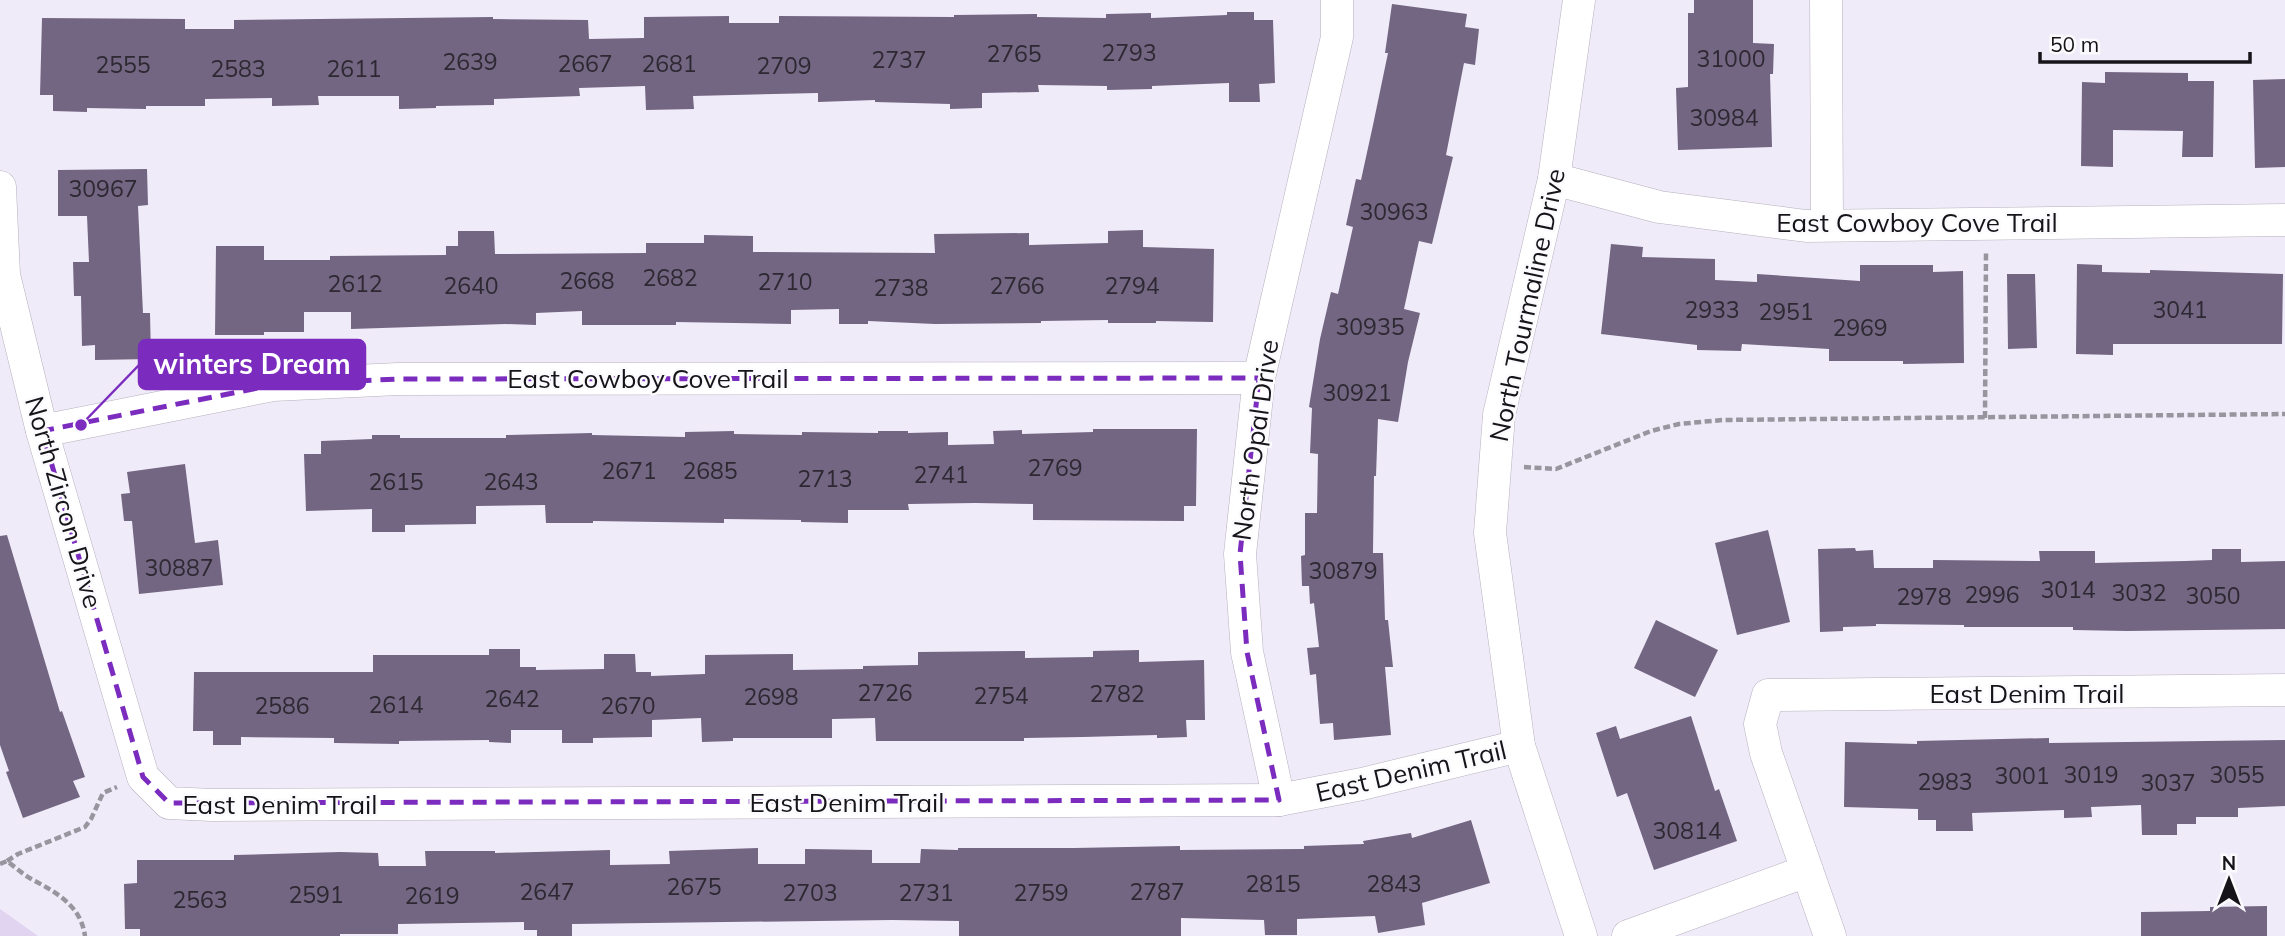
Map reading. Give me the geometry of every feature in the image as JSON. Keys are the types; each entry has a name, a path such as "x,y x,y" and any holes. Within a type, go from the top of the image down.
{"street":[{"name":"North Opal Drive","path":"1279,800 1247,652 1240,554 1259,378 1337,37 1337,0"},
{"name":"North Tourmaline Drive","path":"1579,0 1554,179 1499,415 1490,533 1519,746 1581,936"},
{"path":"1826,0 1826,225"},
{"name":"East Cowboy Cove Trail","path":"1554,179 1659,207 1806,226 2285,220"},
{"name":"North Zircon Drive","path":"0,187 4,275 42,431 143,777 169,803"},
{"name":"East Cowboy Cove Trail","path":"42,431 273,385 398,379 1259,378"},
{"name":"East Denim Trail","path":"1807,871 1766,753 1760,724 1768,695 2285,690"},
{"name":"East Denim Trail","path":"169,803 212,805 1279,800 1362,784 1519,746"},
{"path":"1628,936 1807,871 1830,936"}],"path":[{"path":"1985,418 1986,224"},
{"path":"1495,464 1556,469 1651,431 1679,424 1722,420 2285,414"},
{"path":"0,864 85,827 92,819 103,793 143,777"},
{"path":"7,861 71,904 84,928 85,936"}],"highlighted area":[{"path":"1259,378 1240,554 1247,652 1279,800 169,803 143,777 42,431 273,385 398,379"}],"shaded area":[{"path":"0,909 38,936 0,936"}],"building":[{"path":"1694,0 1753,0 1753,43 1774,44 1773,74 1770,74 1772,147 1678,150 1676,88 1688,87 1688,13 1694,13"},
{"path":"1392,4 1467,14 1465,27 1479,29 1475,65 1464,63 1446,155 1453,157 1432,244 1419,241 1404,309 1420,313 1398,422 1378,419 1373,553 1383,553 1385,620 1388,620 1393,667 1385,667 1391,735 1334,740 1333,723 1320,724 1316,674 1310,675 1307,648 1319,647 1314,603 1310,604 1309,586 1302,586 1301,556 1305,555 1305,513 1317,513 1318,454 1310,453 1312,408 1309,407 1331,292 1338,294 1353,227 1346,225 1356,179 1361,180 1388,53 1385,53"},
{"path":"1227,12 1254,12 1254,20 1273,20 1275,83 1259,84 1260,102 1229,102 1229,83 1107,90 1107,86 1038,85 1039,92 982,93 982,108 950,109 950,104 875,100 818,102 818,93 693,96 694,109 646,110 645,86 579,88 580,96 494,99 494,105 399,109 399,96 318,96 319,105 272,106 272,98 205,99 205,106 87,108 87,112 53,111 53,95 40,95 42,18 185,19 185,29 234,29 234,20 493,17 588,20 589,39 644,38 644,17 729,16 729,23 779,23 779,16 954,17 1037,14 1037,17 1106,18 1106,14 1151,13 1151,18 1227,15"},
{"path":"2105,72 2188,73 2188,81 2214,81 2213,157 2182,157 2183,131 2113,130 2113,167 2081,166 2082,82 2105,83"},
{"path":"2285,79 2285,167 2255,168 2253,80"},
{"path":"147,169 148,205 138,206 143,313 150,313 151,359 95,360 95,345 82,346 81,296 74,296 73,262 89,262 87,216 58,216 58,170"},
{"path":"1143,230 1143,247 1214,249 1213,322 1108,323 1108,320 935,324 868,321 868,324 839,324 839,309 791,310 791,324 676,322 676,325 582,325 582,311 536,313 536,325 351,329 351,312 304,312 304,332 215,335 216,246 264,246 264,260 330,260 330,256 446,255 446,246 458,246 458,231 494,231 495,254 646,253 646,243 704,243 704,235 753,236 753,252 935,253 934,234 1029,233 1029,245 1108,243 1108,231"},
{"path":"1611,244 1643,247 1642,257 1715,259 1715,280 1757,282 1757,274 1860,281 1860,265 1933,265 1933,272 1963,271 1964,363 1829,361 1829,349 1742,344 1741,351 1697,350 1697,345 1601,334"},
{"path":"2077,264 2102,265 2102,272 2150,273 2150,270 2283,274 2282,344 2113,344 2113,355 2076,354"},
{"path":"2007,274 2035,274 2037,348 2008,349"},
{"path":"1093,429 1197,429 1196,506 1184,506 1184,521 1033,520 1033,504 975,503 908,504 909,510 848,510 848,523 724,519 724,523 546,523 545,505 476,506 476,524 405,525 405,532 372,532 372,509 306,511 304,454 321,454 321,441 372,439 372,435 400,435 400,438 506,438 506,435 592,433 685,437 685,432 734,431 734,434 802,435 802,432 908,431 948,432 948,445 994,444 993,431 1022,430 1022,434 1093,432"},
{"path":"185,464 195,543 218,540 223,585 139,594 132,521 124,521 121,494 130,493 127,472"},
{"path":"1768,530 1790,622 1737,635 1715,543"},
{"path":"7,535 60,712 62,711 85,777 73,781 80,797 23,818 6,772 9,771 0,745 0,536"},
{"path":"1855,548 1856,551 1873,550 1874,568 1933,568 1933,560 2040,561 2039,551 2095,551 2095,563 2212,560 2212,549 2241,549 2241,562 2285,561 2285,629 2127,631 2073,630 2073,627 1876,624 1843,627 1843,631 1820,632 1818,549"},
{"path":"1656,620 1718,650 1695,697 1634,668"},
{"path":"489,649 520,649 520,667 536,667 536,670 604,669 604,654 635,654 636,672 651,672 651,676 705,674 705,655 793,654 793,670 918,665 918,652 1025,651 1025,658 1093,657 1093,651 1139,650 1139,662 1204,660 1205,720 1186,720 1187,737 1157,738 1157,735 1024,738 1024,741 876,741 875,718 832,719 832,738 733,738 733,741 702,742 701,718 652,720 652,737 593,738 593,743 562,743 562,730 511,730 511,743 489,740 399,741 399,744 334,743 334,738 241,737 241,745 213,745 213,731 193,731 194,672 373,672 373,655 489,655"},
{"path":"1691,716 1715,791 1719,789 1737,841 1654,870 1627,793 1617,797 1596,733 1616,726 1620,739"},
{"path":"2049,738 2049,743 2285,740 2285,806 2238,808 2238,817 2196,817 2196,824 2177,824 2177,835 2142,835 2141,805 2091,807 2092,817 2064,818 2064,810 1972,813 1973,831 1936,831 1936,820 1918,820 1918,809 1844,807 1845,742 1917,744 1917,741"},
{"path":"1471,820 1490,883 1422,903 1425,925 1378,933 1375,916 1297,919 1297,935 1265,935 1264,920 1181,918 1181,936 959,936 959,921 892,920 572,924 572,936 537,936 537,930 524,930 524,922 398,924 398,934 340,936 140,936 140,929 125,929 124,884 137,883 137,860 234,860 234,855 340,852 378,853 379,866 426,866 425,851 495,853 610,850 610,865 670,864 669,851 758,848 758,864 805,864 805,849 872,850 872,863 920,863 921,849 1180,846 1180,850 1304,849 1304,846 1364,844 1363,841 1411,833 1412,838"},
{"path":"2267,906 2267,936 2141,936 2141,912 2210,911 2210,907"}],"place":[{"name":"winters Dream","path":"81,425"}]}
